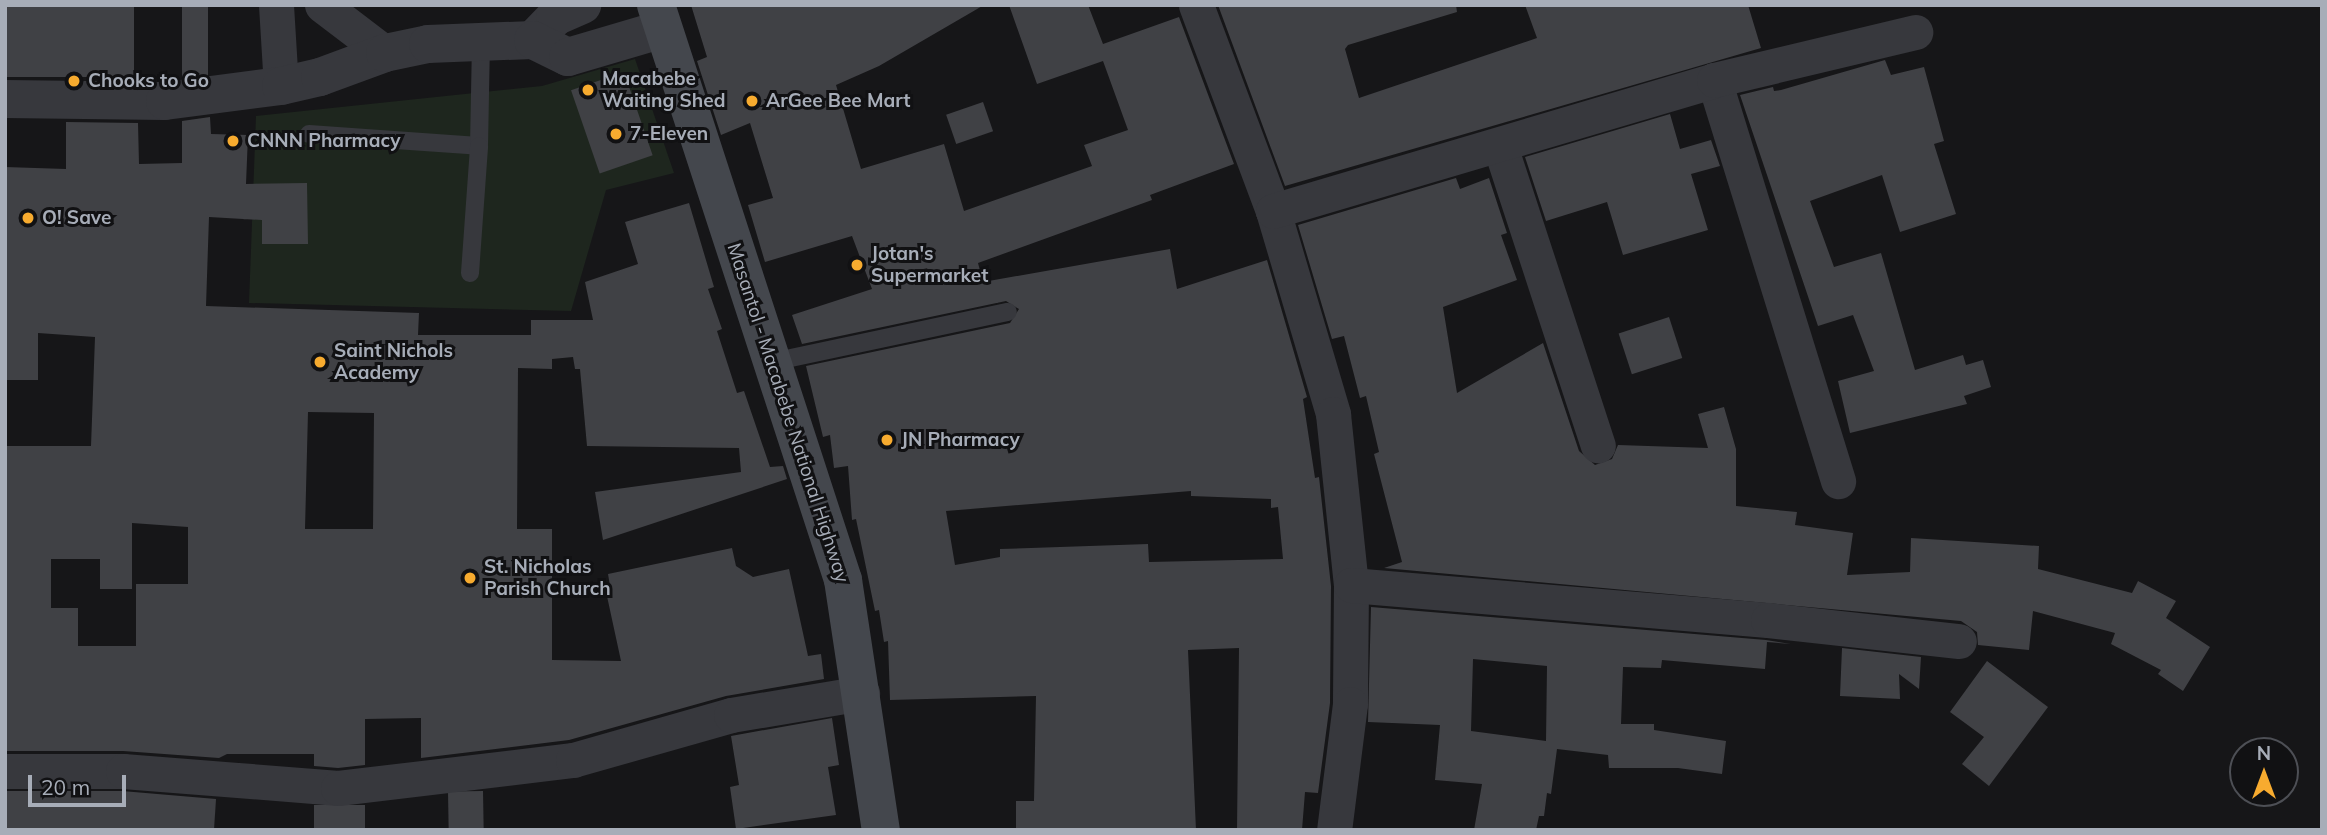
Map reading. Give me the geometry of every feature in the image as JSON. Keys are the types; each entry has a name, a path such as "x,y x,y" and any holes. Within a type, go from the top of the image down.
{"main road":[{"name":"Masantol - Macabebe National Highway","path":"659,17 843,580 881,830"}],"street":[{"path":"276,5 281,86"},
{"path":"323,5 385,52"},
{"path":"533,40 555,17 582,5"},
{"path":"1196,5 1273,211 1333,414 1351,585 1350,704 1334,830"},
{"path":"5,99 165,101 281,86 320,78 385,52 481,41 533,40 568,57 659,17"},
{"path":"1273,211 1500,146 1714,80 1915,33"},
{"path":"1714,80 1838,481"},
{"path":"1500,146 1598,445"},
{"path":"1351,585 1768,620 1959,641"},
{"path":"5,771 123,771 338,788 573,760 731,715 862,693"}],"lane":[{"path":"470,273 479,146 481,41"},
{"path":"309,134 479,146"},
{"path":"772,362 1008,312"}],"shaded area":[{"path":"635,59 674,173 606,190 571,311 249,303 256,116 542,86"}],"building":[{"path":"5,5 134,5 134,77 5,77"},
{"path":"182,5 208,5 208,77 182,77"},
{"path":"691,5 984,5 879,66 836,85 861,169 944,144 964,211 1092,166 1084,145 1128,130 1103,61 1037,84 1009,5 1088,5 1103,44 1179,17 1234,164 1150,195 1152,200 978,263 983,282 1170,249 1177,289 1267,260 1307,397 1303,399 1315,478 1319,477 1331,586 1330,703 1318,793 1305,792 1302,830 1237,830 1239,648 1188,650 1196,830 1016,830 1016,801 1034,801 1036,696 890,700 888,641 884,642 879,610 875,611 856,519 852,520 848,466 834,468 830,435 823,437 806,366 1010,323 1019,309 1006,301 802,344 792,315 872,289 852,236 765,262 748,205 773,198 750,123 721,135 697,61 707,57","holes":["1191,491 1191,496 1271,499 1271,508 1278,507 1283,559 1149,562 1148,544 1000,549 1000,557 955,565 946,511"]},
{"path":"1218,5 1456,5 1457,12 1348,45 1345,49 1359,98 1537,38 1525,5 1748,5 1761,48 1285,186"},
{"path":"1885,60 1891,75 1924,67 1944,141 1934,144 1956,214 1900,232 1882,175 1810,201 1834,267 1881,253 1915,370 1963,355 1966,365 1983,360 1991,387 1964,396 1967,404 1850,433 1838,381 1874,371 1853,315 1818,326 1740,95 1773,87 1774,91 1781,90"},
{"name":"7-Eleven","path":"624,72 653,155 600,173 571,90"},
{"path":"983,102 993,131 956,144 946,115"},
{"path":"1670,114 1680,149 1711,140 1720,166 1691,174 1708,230 1623,255 1607,202 1546,221 1525,157"},
{"path":"210,117 211,134 248,135 246,184 307,183 308,244 262,244 262,220 209,217 206,306 419,313 418,335 531,335 531,320 593,320 585,282 638,264 625,222 689,203 714,287 708,289 722,329 717,331 737,393 744,391 770,467 783,466 787,479 603,540 595,492 741,472 739,448 587,446 580,369 575,369 573,357 552,359 552,369 518,368 517,529 552,529 552,660 621,661 605,587 610,586 608,574 732,548 736,566 753,577 789,569 808,656 821,654 824,679 726,696 569,740 421,758 421,718 365,719 365,765 338,768 314,766 314,754 227,754 219,758 123,751 5,751 5,446 91,446 95,337 38,333 38,380 5,380 5,167 66,169 66,122 138,123 139,164 182,163 182,121","holes":["308,412 374,413 373,529 305,529","132,523 188,527 188,584 136,584 136,646 78,646 78,608 51,608 51,559 100,559 100,589 132,589"]},
{"path":"1456,178 1460,189 1489,178 1507,233 1501,235 1517,280 1443,307 1457,393 1543,343 1579,451 1595,465 1612,459 1618,445 1708,448 1698,414 1724,407 1736,449 1736,506 1797,512 1795,525 1853,533 1847,575 1910,572 1911,538 2039,546 2038,569 2132,593 2138,581 2176,601 2166,618 2210,647 2183,691 2158,674 2161,670 2111,644 2115,633 2033,611 2029,650 1978,645 1977,632 1961,621 1384,568 1402,562 1374,454 1379,452 1366,396 1360,398 1344,336 1332,339 1298,225"},
{"path":"1669,317 1682,358 1632,374 1619,333"},
{"path":"1371,607 1791,644 1767,642 1765,669 1662,660 1661,668 1623,667 1621,724 1654,724 1654,730 1726,741 1722,774 1678,768 1609,768 1608,755 1557,749 1551,794 1547,793 1544,816 1539,816 1536,830 1474,830 1482,784 1435,780 1440,725 1368,722","holes":["1473,659 1547,666 1546,741 1471,731"]},
{"path":"1842,648 1921,657 1919,689 1899,674 1900,699 1840,696"},
{"path":"1987,661 2048,707 1989,786 1962,764 1984,737 1950,712"},
{"path":"832,718 839,765 828,767 836,815 736,829 730,787 739,785 731,736"},
{"path":"5,791 122,791 216,799 214,830 5,830"},
{"path":"483,791 484,830 449,830 448,792"},
{"path":"314,805 365,805 365,830 314,830"}],"place":[{"name":"Chooks to Go","path":"74,81"},
{"name":"Macabebe Waiting Shed","path":"588,90"},
{"name":"ArGee Bee Mart","path":"752,101"},
{"name":"7-Eleven","path":"616,134"},
{"name":"CNNN Pharmacy","path":"233,141"},
{"name":"O! Save","path":"28,218"},
{"name":"Jotan's Supermarket","path":"857,265"},
{"name":"Saint Nichols Academy","path":"320,362"},
{"name":"JN Pharmacy","path":"887,440"},
{"name":"St. Nicholas Parish Church","path":"470,578"}]}
